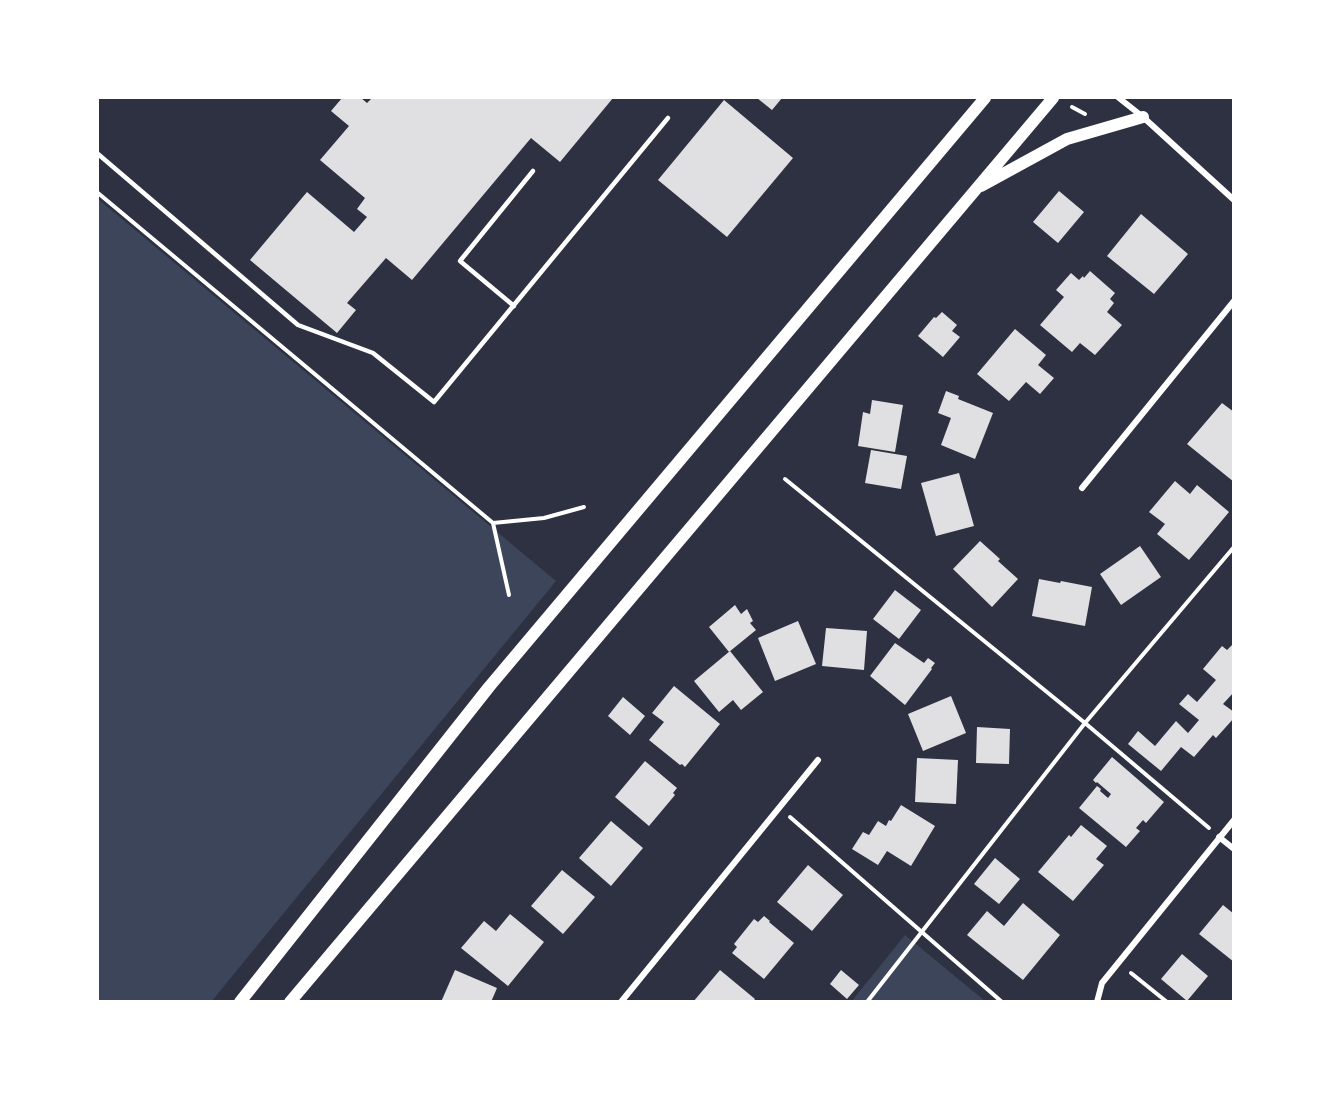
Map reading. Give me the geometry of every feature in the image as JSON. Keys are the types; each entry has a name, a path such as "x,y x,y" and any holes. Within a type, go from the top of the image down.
{"main road":[{"path":"240,1002 489,687 985,98"},
{"path":"290,1002 1053,98"},
{"path":"975,190 1067,139 1143,117"}],"street":[{"path":"1119,98 1143,117 1233,200"},
{"path":"1082,488 1233,302"},
{"path":"621,1002 818,760"},
{"path":"1097,1002 1102,983 1233,820"},
{"path":"1219,837 1233,849"}],"lane":[{"path":"98,154 298,325 373,353 434,402 668,118"},
{"path":"514,306 460,261 533,171"}],"path":[{"path":"1072,107 1088,116"},
{"path":"98,193 493,523 509,595"},
{"path":"785,479 1084,723 1219,837"},
{"path":"493,523 544,518 584,507"},
{"path":"867,1002 1084,723 1233,547"},
{"path":"779,808 1002,1002"},
{"path":"1119,963 1167,1002"}],"shaded area":[{"path":"98,199 556,581 212,1001 98,1001"},
{"path":"905,935 985,1001 851,1002"}],"building":[{"path":"342,98 361,98 367,103 372,98 613,98 560,162 531,138 412,280 386,258 347,303 356,310 337,333 250,260 307,192 354,232 367,217 357,209 365,198 320,160 349,126 331,111"},
{"path":"757,98 782,98 772,110"},
{"path":"724,100 793,158 727,237 658,180"},
{"path":"1059,191 1084,212 1058,243 1033,222"},
{"path":"1141,214 1188,254 1154,294 1107,256"},
{"path":"1090,271 1115,293 1110,299 1114,303 1107,312 1122,325 1095,355 1080,343 1072,352 1040,325 1064,297 1056,290 1071,273 1079,280"},
{"path":"942,312 957,325 952,331 960,337 943,357 918,336 934,317 936,318"},
{"path":"1015,329 1046,355 1038,365 1054,378 1040,394 1026,382 1009,401 977,374"},
{"path":"946,391 959,396 958,399 993,413 975,459 941,445 951,418 938,413"},
{"path":"872,400 903,405 895,452 858,446 863,412 870,414"},
{"path":"1222,403 1234,412 1234,482 1187,444"},
{"path":"871,450 907,456 901,489 865,483"},
{"path":"959,473 974,526 936,536 921,483"},
{"path":"1175,481 1190,494 1197,485 1229,512 1189,560 1157,534 1165,524 1149,512"},
{"path":"980,541 1018,579 992,607 953,569"},
{"path":"1140,546 1161,577 1121,605 1100,574"},
{"path":"1039,579 1092,587 1085,626 1032,616"},
{"path":"895,590 921,610 899,639 873,619"},
{"path":"735,605 741,614 747,609 753,621 750,623 756,630 729,652 709,627"},
{"path":"798,621 816,664 775,681 758,638"},
{"path":"826,628 867,631 864,670 822,666"},
{"path":"895,643 924,663 928,658 935,663 905,705 870,676"},
{"path":"1234,643 1234,692 1223,704 1234,712 1234,718 1216,738 1213,735 1194,757 1181,747 1161,771 1128,744 1138,731 1155,746 1176,721 1188,733 1199,720 1179,704 1188,694 1197,702 1216,680 1203,669 1222,646 1227,650"},
{"path":"730,651 763,692 741,710 733,700 719,712 694,681"},
{"path":"674,686 720,724 685,767 649,740 664,722 652,713"},
{"path":"951,696 966,733 923,751 908,714"},
{"path":"623,697 645,716 630,735 608,716"},
{"path":"977,727 1010,729 1009,764 976,763"},
{"path":"1112,757 1164,802 1146,823 1143,820 1136,828 1140,831 1126,847 1079,808 1097,786 1108,798 1111,794 1093,780"},
{"path":"917,758 958,760 956,804 915,802"},
{"path":"645,761 677,788 673,793 675,795 649,826 615,797"},
{"path":"901,805 935,826 911,866 887,851 878,865 852,849 863,832 869,835 878,821 886,826"},
{"path":"611,821 643,848 611,886 579,858"},
{"path":"1081,825 1107,846 1096,859 1104,865 1073,901 1038,872 1069,835 1071,837"},
{"path":"995,858 1020,879 999,904 974,884"},
{"path":"808,865 843,895 812,931 777,902"},
{"path":"562,870 595,897 563,934 531,906"},
{"path":"1023,903 1060,935 1023,980 967,935 987,911 1004,926"},
{"path":"1223,905 1234,914 1234,962 1199,934"},
{"path":"510,914 544,942 508,986 461,948 484,921 496,931"},
{"path":"764,916 794,943 764,979 732,953 737,947 734,944 754,919 758,922"},
{"path":"1182,954 1208,976 1187,1001 1161,979"},
{"path":"455,970 497,988 491,1002 441,1002"},
{"path":"720,970 755,999 753,1002 693,1002"},
{"path":"841,970 859,985 847,999 830,984"}]}
